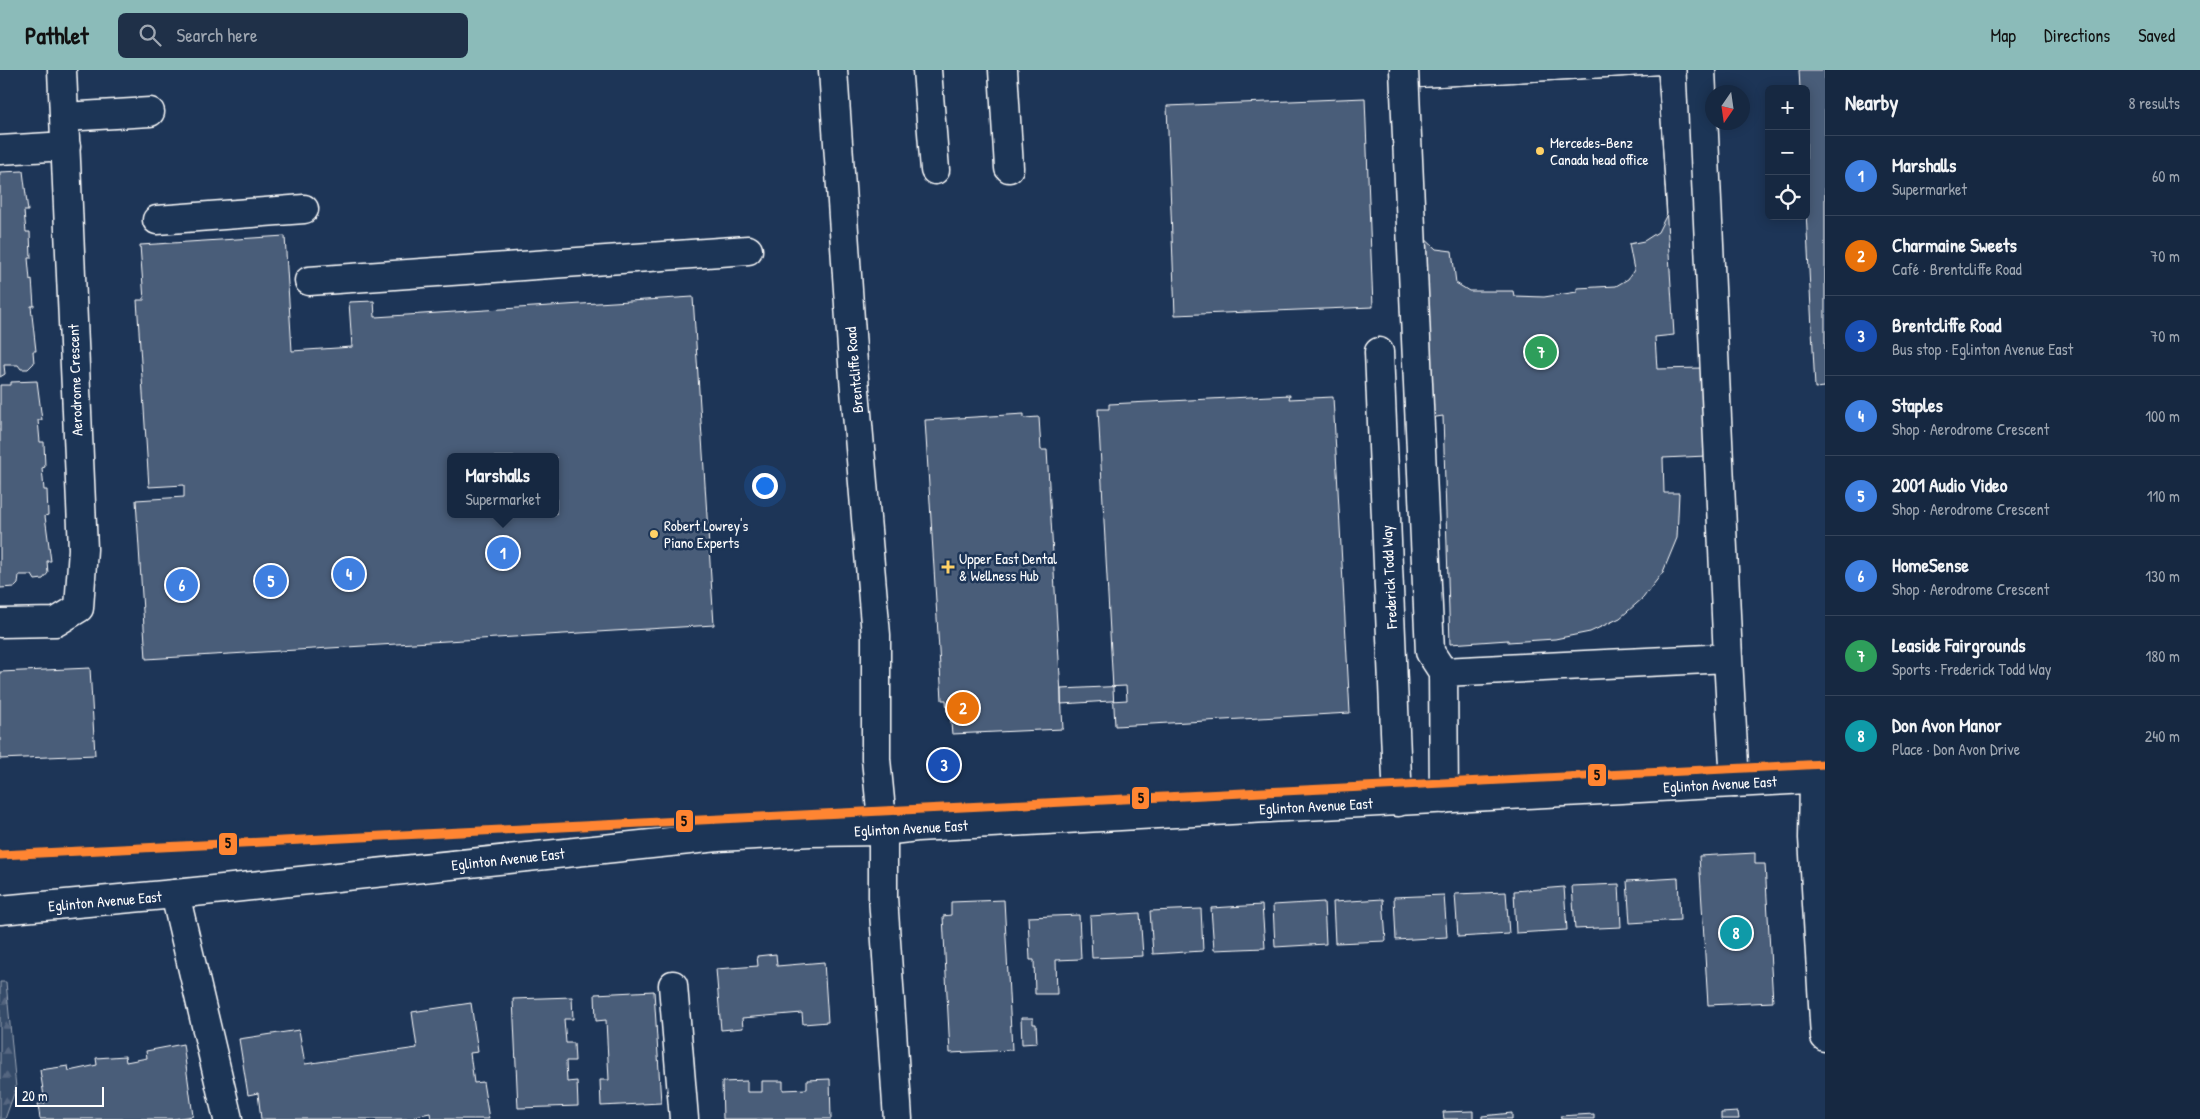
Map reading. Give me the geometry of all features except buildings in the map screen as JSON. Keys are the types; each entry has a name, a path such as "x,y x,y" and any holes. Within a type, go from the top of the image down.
{"street":[{"name":"Aerodrome Crescent","path":"0,623 56,622 79,608 83,549 62,70"},
{"name":"Brentcliffe Road","path":"832,70 854,378 876,636 876,758 883,831 883,896 898,1119"},
{"path":"927,70 935,170"},
{"path":"1003,70 1009,168"},
{"path":"1404,70 1430,652 1444,672 1444,799"},
{"path":"1701,70 1735,783"},
{"path":"64,117 150,112"},
{"path":"0,150 66,146"},
{"path":"157,220 304,209"},
{"path":"309,281 748,250"},
{"name":"Frederick Todd Way","path":"1379,352 1398,802"},
{"path":"1444,672 1728,658"},
{"path":"1820,778 1813,838 1825,1037"},
{"name":"Eglinton Avenue East","path":"0,910 175,894 718,837 810,832 883,831 926,827 1820,778"},
{"path":"175,894 228,1119"},
{"path":"673,984 684,1119"}],"green space":[{"path":"0,982 6,982 16,1088 5,1119 0,1119"}],"transit line":[{"name":"5","path":"0,855 1825,764"}],"place":[{"name":"Mercedes-Benz Canada head office","path":"1540,151"},
{"name":"Leaside Fairgrounds","path":"1541,352"},
{"name":"Robert Lowrey's Piano Experts","path":"654,534"},
{"name":"Marshalls","path":"503,553"},
{"name":"Upper East Dental & Wellness Hub","path":"948,567"},
{"name":"Staples","path":"349,574"},
{"name":"2001 Audio Video","path":"271,581"},
{"name":"HomeSense","path":"182,585"},
{"name":"Charmaine Sweets","path":"963,708"},
{"name":"Brentcliffe Road","path":"944,765"},
{"name":"Don Avon Manor","path":"1736,933"}]}
